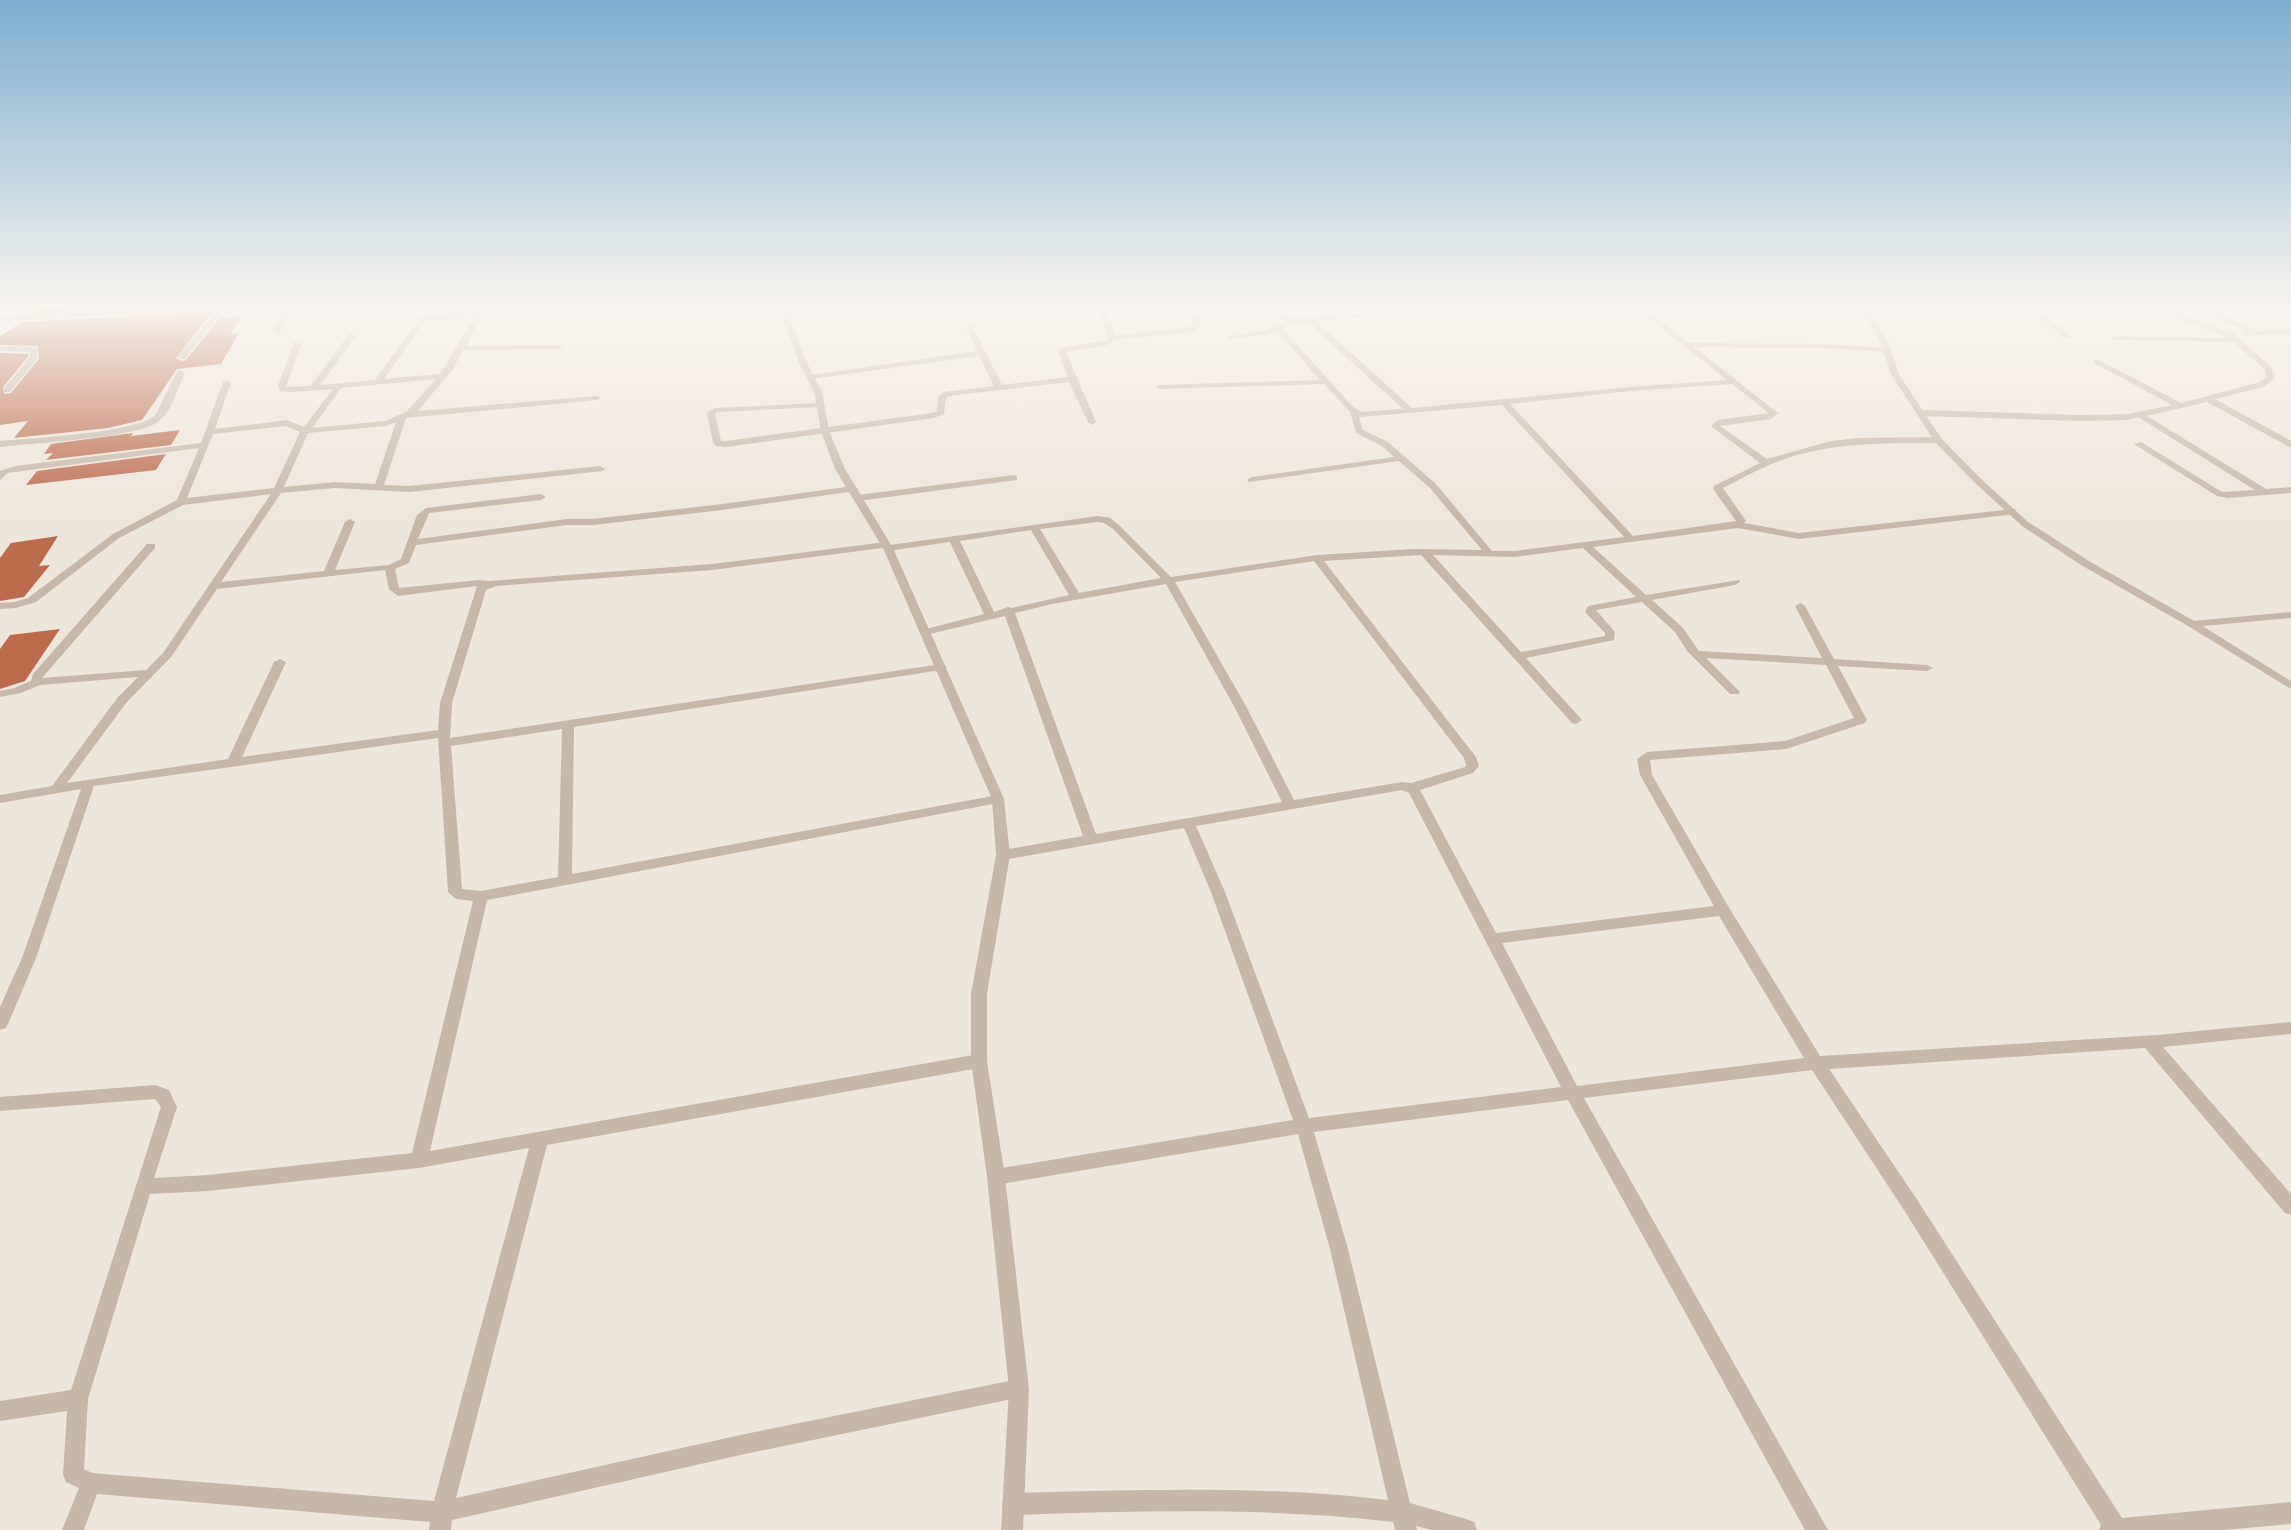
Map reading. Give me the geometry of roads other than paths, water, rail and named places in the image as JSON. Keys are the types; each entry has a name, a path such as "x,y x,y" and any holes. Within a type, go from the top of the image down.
{"street":[{"path":"7,390 19,375"},
{"path":"0,444 128,428 151,423 162,410 179,375"},
{"path":"286,375 282,386 286,390 442,376"},
{"path":"314,388 323,375"},
{"path":"378,382 383,375"},
{"path":"823,375 811,377 818,392 825,431 840,469 887,546 998,799 1003,856 979,994 978,1061 996,1177 1019,1389 1012,1530"},
{"path":"993,375 999,388"},
{"path":"1072,375 1092,422"},
{"path":"1319,375 1354,413 1359,431 1386,444 1442,495 1490,554"},
{"path":"1371,375 1411,412"},
{"path":"1724,375 1774,414 1718,423 1715,426 1766,463"},
{"path":"1896,375 1938,440 1976,480 2039,533 2085,563 2192,624 2291,686"},
{"path":"2124,375 2180,406"},
{"path":"1920,413 2081,418 2140,415 2260,385 2270,380 2271,375"},
{"path":"210,432 287,423 305,431 382,424 405,415 416,408 442,376"},
{"path":"821,406 719,410 711,413 719,444 934,416 942,412 944,395 1072,379"},
{"path":"181,502 210,432 227,382"},
{"path":"1158,387 1325,382"},
{"path":"1354,413 1368,415 1411,412 1630,389 1733,382"},
{"path":"56,789 122,700 167,655 278,490 305,431 339,386"},
{"path":"405,415 596,398"},
{"path":"2208,399 2291,445"},
{"path":"1504,403 1631,539"},
{"path":"379,488 405,415"},
{"path":"2140,415 2264,492"},
{"path":"1738,525 1741,521 1718,489 1722,484 1766,463 1812,448 1843,442 1938,440"},
{"path":"2138,444 2220,494 2291,490"},
{"path":"0,477 6,471 15,469 205,445"},
{"path":"1252,480 1402,458"},
{"path":"0,606 16,605 32,600 116,536 181,502 336,485 410,489 600,469"},
{"path":"412,543 567,522 593,522 722,507 1014,478"},
{"path":"215,586 390,568 405,562 422,514 426,511 540,497"},
{"path":"926,632 1008,610 1076,597 1170,580 1317,558 1424,552 1514,554 1738,525 1799,536 2013,512"},
{"path":"390,568 394,589 398,593 479,583 488,584 702,568 954,539 1098,519 1107,520 1170,580 1241,708 1290,805"},
{"path":"328,574 350,522"},
{"path":"1034,527 1076,597"},
{"path":"954,539 990,615"},
{"path":"1585,545 1679,630 1696,654 1734,692"},
{"path":"37,682 37,676 151,546"},
{"path":"1424,552 1576,720"},
{"path":"1003,856 1091,839 1188,824 1402,786 1410,788 1469,770 1473,766 1470,757 1317,558"},
{"path":"1518,656 1610,638 1610,632 1589,609 1735,582"},
{"path":"488,584 481,588 446,703 445,738 456,892 461,895 481,896 998,799"},
{"path":"1800,606 1861,720 1786,745 1654,754 1643,759 1646,775 1723,910 1816,1062 1910,1204 2116,1529"},
{"path":"1008,610 1091,839"},
{"path":"2192,624 2291,615"},
{"path":"1696,654 1927,668"},
{"path":"233,762 280,662"},
{"path":"0,799 89,783 233,762 568,724 941,667"},
{"path":"0,694 17,691 37,682 149,673"},
{"path":"565,880 568,724"},
{"path":"0,1024 29,958 89,783"},
{"path":"1410,788 1493,938 1572,1092 1817,1530"},
{"path":"1188,824 1218,892 1304,1126 1339,1249 1404,1521"},
{"path":"419,1160 481,896"},
{"path":"1493,938 1723,910"},
{"path":"996,1177 1118,1154 1304,1126 1816,1062 2149,1042 2291,1028"},
{"path":"2149,1042 2291,1207"},
{"path":"143,1187 208,1183 419,1160 978,1061"},
{"path":"0,1104 156,1092 163,1095 169,1107 78,1399 73,1475 91,1483 441,1521 745,1444 1019,1389"},
{"path":"441,1521 540,1140"},
{"path":"0,1411 78,1399"},
{"path":"73,1530 91,1483"},
{"path":"1013,1504 1202,1500 1336,1506 1404,1521 1466,1530"},
{"path":"2110,1530 2291,1513"}]}
